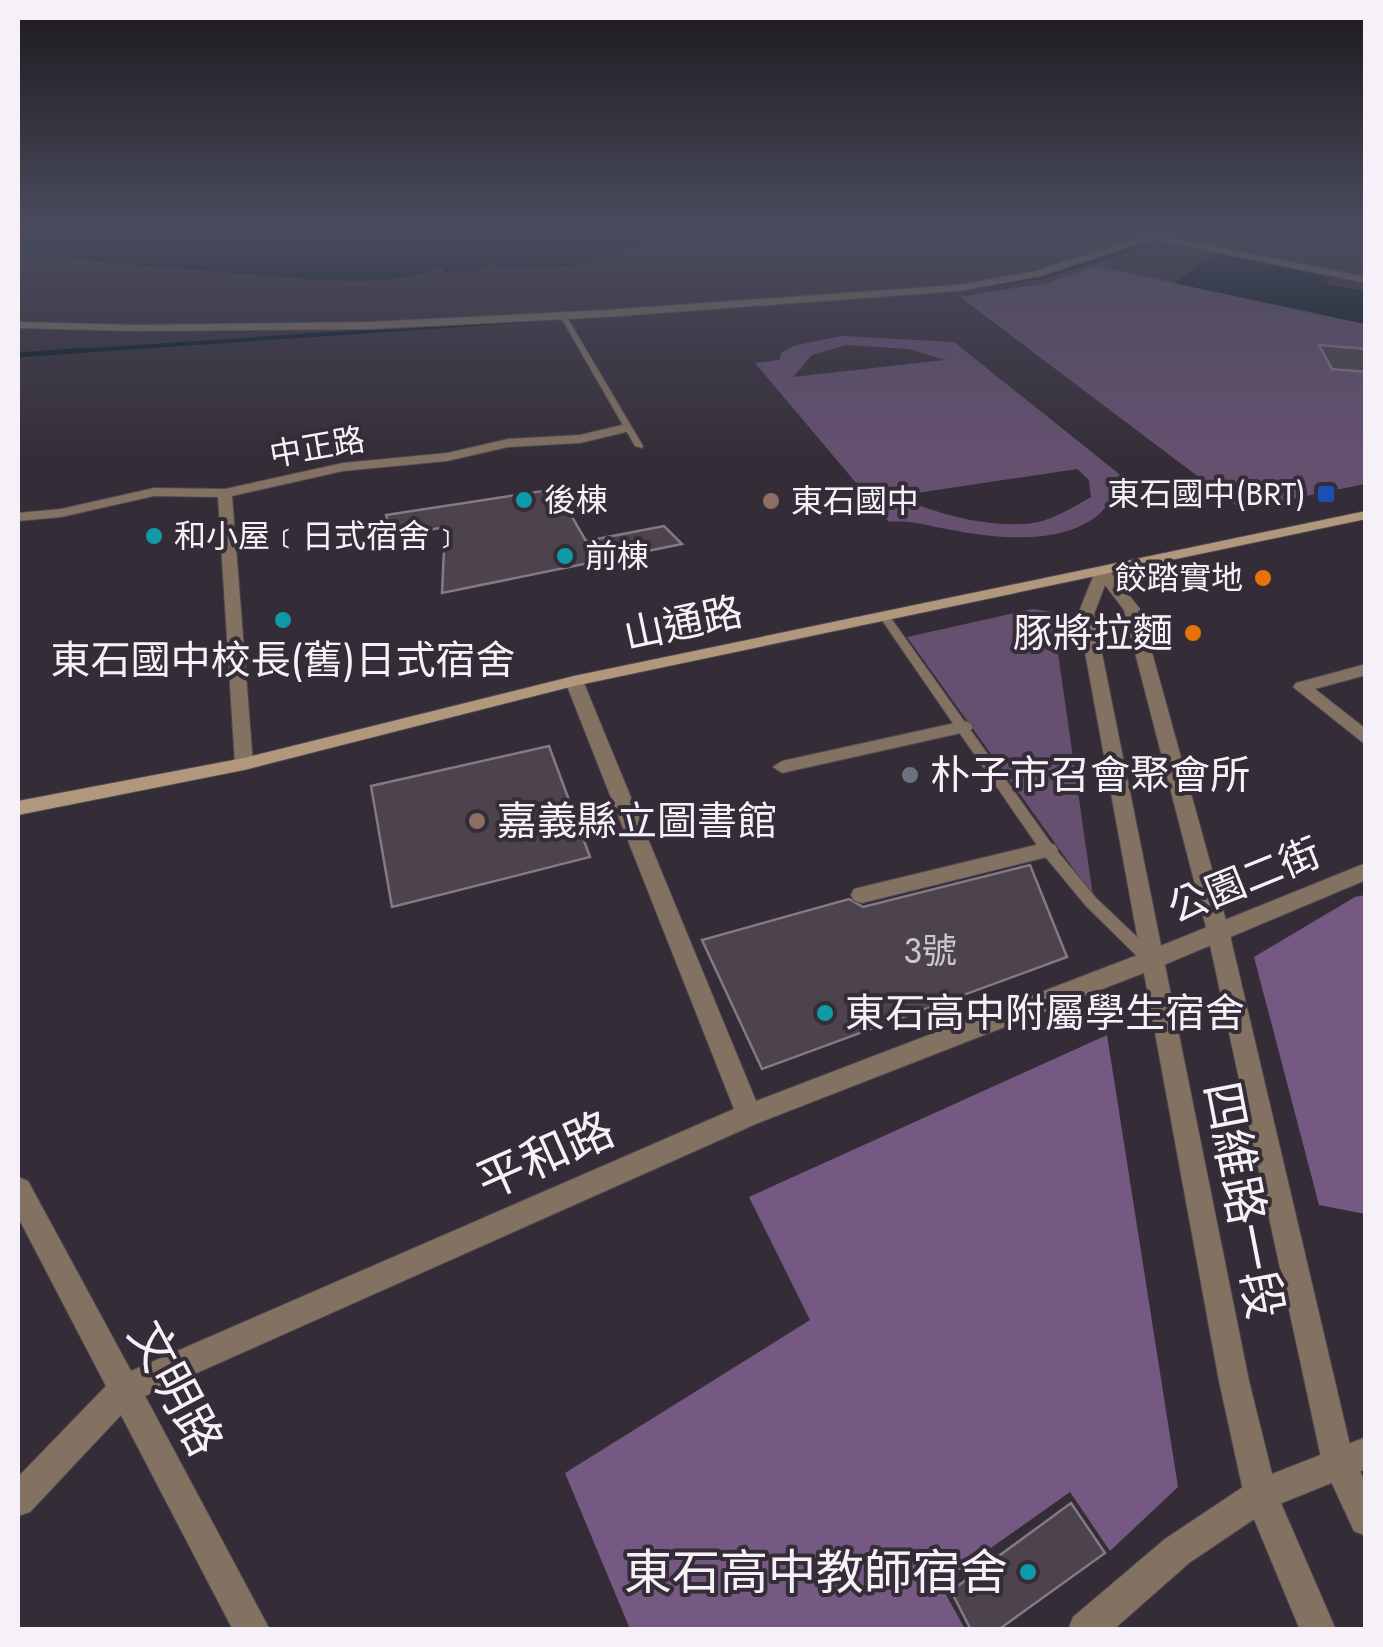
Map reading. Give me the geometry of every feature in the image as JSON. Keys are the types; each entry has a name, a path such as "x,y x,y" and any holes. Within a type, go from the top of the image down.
{"main road":[{"name":"山通路","path":"18,808 244,764 574,681 1363,518"}],"street":[{"path":"18,325 139,330 386,324 640,309"},
{"name":"中正路","path":"18,517 61,513 154,492 225,493 344,467 447,457 508,443 580,439 626,428"},
{"path":"225,493 244,764"},
{"name":"四維路一段","path":"1318,1630 1261,1495 1234,1381 1086,614 1103,572 1132,609 1366,1520"},
{"path":"1366,669 1302,687 1366,739"},
{"path":"574,681 749,1115"},
{"path":"782,767 964,727"},
{"path":"862,895 1048,850"},
{"name":"公園二街","path":"1150,960 1366,871"},
{"name":"平和路","path":"18,1500 123,1390 749,1115 1150,960"},
{"name":"文明路","path":"18,1190 252,1630"},
{"path":"1086,1630 1177,1550 1261,1495 1352,1458"}],"lane":[{"path":"562,314 639,446"},
{"path":"884,616 1048,850 1091,902 1150,960"}],"shaded area":[{"path":"976,309 1295,309 1365,324 1365,484 1241,509"},
{"path":"1294,309 1365,309 1365,324"},
{"path":"842,336 954,342 1138,489 1117,492 1100,514 1081,526 1045,536 987,535 889,522 755,363 779,360 782,352 796,345","holes":["846,345 909,349 945,360 793,377 812,355","1077,469 1089,480 1091,497 1055,516 1026,524 968,519 897,496"]},
{"path":"1032,609 1052,612 1093,896 907,637"},
{"path":"1366,895 1365,1214 1319,1205 1254,957 1355,897"},
{"path":"1107,1035 1178,1487 1110,1551 1070,1492 940,1584 965,1629 630,1629 565,1473 810,1320 749,1197"}],"building":[{"path":"1319,345 1366,349 1366,372 1332,369"},
{"path":"556,489 586,541 664,526 682,544 442,593 445,527 392,537 386,515"},
{"name":"嘉義縣立圖書館","path":"549,746 590,857 392,907 371,786"},
{"name":"東石高中附屬學生宿舍","path":"1030,865 1067,957 762,1069 702,940 849,899 863,907"},
{"name":"東石高中教師宿舍","path":"1071,1503 1105,1553 998,1630 971,1630 951,1591"}],"waterway":[{"path":"50,353 534,320"},
{"path":"18,355 86,350"}],"place":[{"name":"東石國中(BRT)","path":"1326,494"},
{"name":"後棟","path":"524,500"},
{"name":"東石國中","path":"771,501"},
{"name":"和小屋﹝日式宿舍﹞","path":"154,536"},
{"name":"前棟","path":"565,556"},
{"name":"餃踏實地","path":"1263,578"},
{"name":"東石國中校長(舊)日式宿舍","path":"283,620"},
{"name":"豚將拉麵","path":"1193,633"},
{"name":"朴子市召會聚會所","path":"910,775"},
{"name":"嘉義縣立圖書館","path":"477,821"},
{"name":"東石高中附屬學生宿舍","path":"825,1013"},
{"name":"東石高中教師宿舍","path":"1028,1572"}]}
